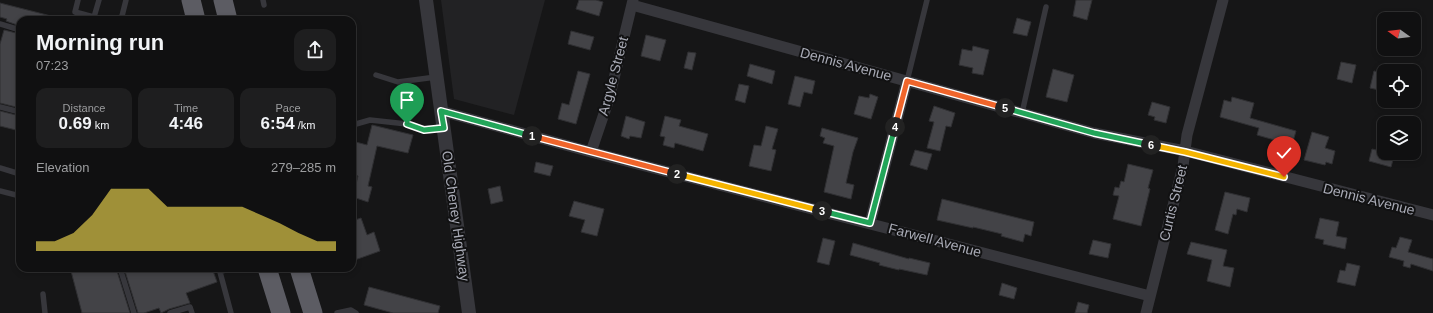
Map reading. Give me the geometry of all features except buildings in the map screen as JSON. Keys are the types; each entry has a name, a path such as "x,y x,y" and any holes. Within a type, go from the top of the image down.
{"highway":[{"path":"191,0 195,16"},
{"path":"223,0 227,16"},
{"path":"268,272 281,313"},
{"path":"297,272 305,288"},
{"path":"300,272 313,313"}],"street":[{"name":"Old Cheney Highway","path":"426,0 470,313"},
{"name":"Curtis Street","path":"1146,313 1183,166 1187,135 1223,0"},
{"name":"Dennis Avenue","path":"632,2 1094,133 1185,152 1433,215"},
{"name":"Argyle Street","path":"592,152 609,99 632,2"},
{"path":"870,223 907,81"},
{"name":"Farwell Avenue","path":"441,111 592,152 1150,296"}],"lane":[{"path":"78,0 75,12 90,16"},
{"path":"94,16 99,0"},
{"path":"122,16 126,0"},
{"path":"907,81 927,0"},
{"path":"1022,113 1046,7"},
{"path":"0,24 16,29"},
{"path":"376,75 398,82 436,77"},
{"path":"0,107 16,111"},
{"path":"356,124 370,120 407,124 424,130 444,128"},
{"path":"0,168 16,173"},
{"path":"0,191 16,195"},
{"path":"121,272 134,313"},
{"path":"220,272 231,313"},
{"path":"43,294 45,313"},
{"path":"170,313 190,307 192,313"},
{"path":"337,313 351,310 356,313"}],"shaded area":[{"path":"441,0 545,0 514,115 454,99"}],"route":[{"path":"407,124 424,130 444,128 441,111 592,152 870,223 907,81 1094,133 1185,152 1284,177"}]}
